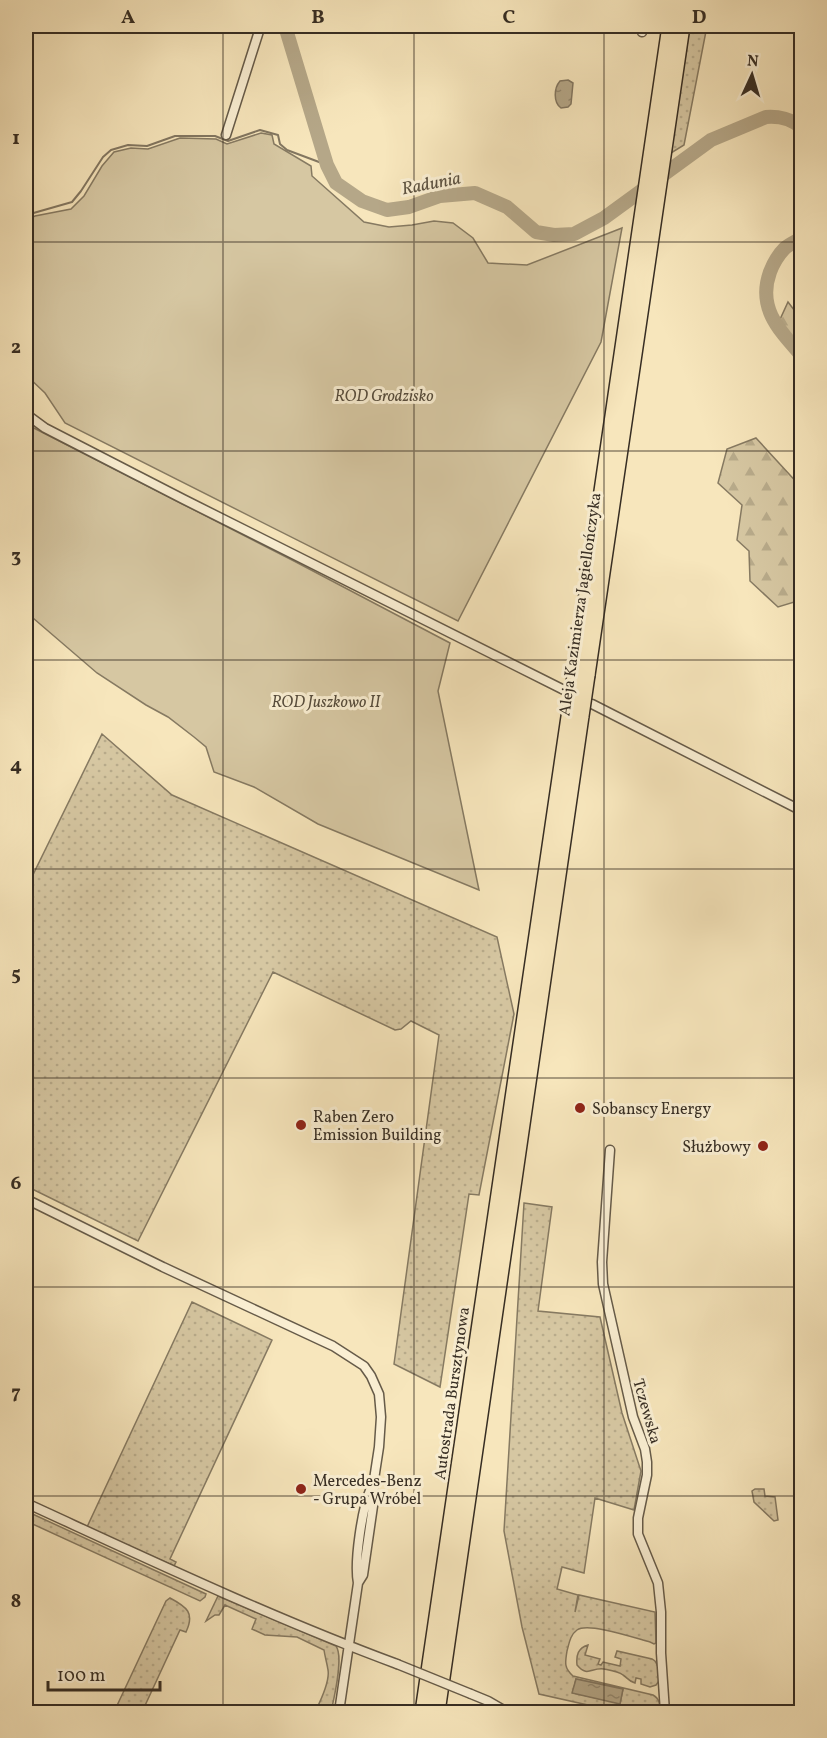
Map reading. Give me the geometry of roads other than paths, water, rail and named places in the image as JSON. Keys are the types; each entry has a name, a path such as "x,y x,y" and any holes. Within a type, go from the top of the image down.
{"highway":[{"name":"Aleja Kazimierza Jagiellończyka","path":"582,672 655,202 656,157 670,26"},
{"name":"Aleja Kazimierza Jagiellończyka","path":"507,1186 581,710 582,672 642,211 656,157 682,26"},
{"name":"Autostrada Bursztynowa","path":"423,1713 507,1186"},
{"name":"Autostrada Bursztynowa","path":"437,1713 507,1186"}],"street":[{"path":"226,135 260,28 258,26"},
{"path":"26,414 45,428 183,499 566,691"},
{"path":"581,710 801,811"},
{"name":"Tczewska","path":"610,1150 602,1262 603,1284 633,1418 645,1449 647,1462 647,1475 638,1518 638,1534 658,1583 664,1713"},
{"path":"26,1199 163,1267 333,1346 364,1366 371,1376 379,1394 381,1417 379,1447 373,1486 364,1517 356,1572 358,1583 339,1713"},
{"path":"26,1503 213,1589 348,1646 471,1694 507,1713"},
{"path":"800,1713 801,1704"}],"water":[{"path":"568,80 573,83 571,104 561,108 556,99 556,91 560,81"},
{"path":"576,1679 623,1689 620,1704 572,1693"}],"waterway":[{"name":"Radunia","path":"285,26 327,165 336,183 362,201 387,210 409,207 440,196 475,193 507,207 536,232 554,235 574,234 604,218 711,140 766,117 785,119 802,128"},
{"path":"26,217 72,202 103,157 111,150 128,145 147,146 175,136 215,136 228,141 260,130 278,135 280,144 287,150 327,165"},
{"name":"Radunia","path":"802,238 785,248 776,259 770,272 766,297 772,318 802,356"}],"place":[{"name":"Sobanscy Energy","path":"580,1108"},
{"name":"Raben Zero Emission Building","path":"301,1125"},
{"name":"Służbowy","path":"763,1146"},
{"name":"Mercedes-Benz - Grupa Wróbel","path":"301,1489"}],"park label":[{"name":"ROD Grodzisko","path":"384,395"},
{"name":"ROD Juszkowo II","path":"326,701"}]}
